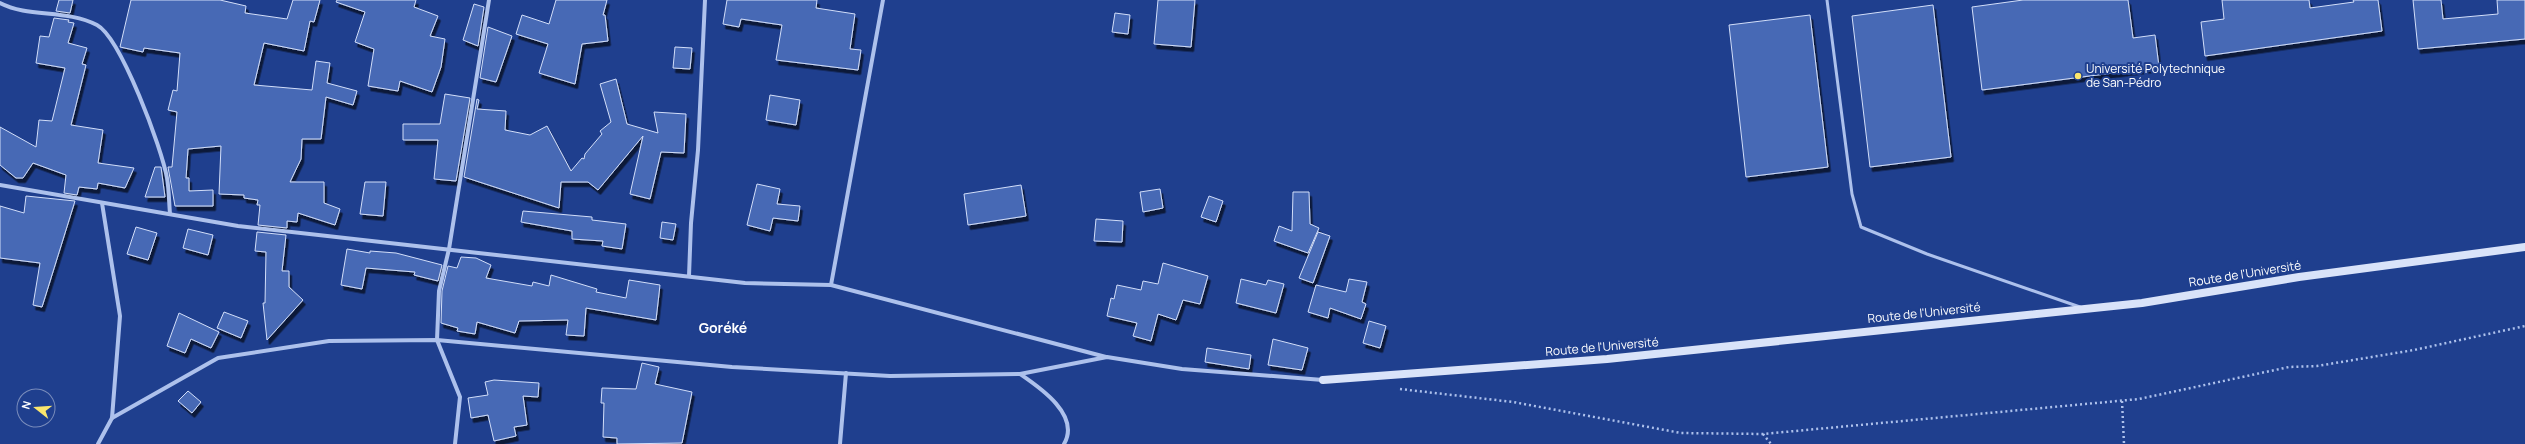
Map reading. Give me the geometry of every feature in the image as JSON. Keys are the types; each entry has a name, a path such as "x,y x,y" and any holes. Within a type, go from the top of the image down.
{"street":[{"path":"455,444 460,397 437,340 439,291 449,249 489,0"},
{"path":"689,276 691,223 698,150 705,0"},
{"path":"832,285 883,0"},
{"path":"0,3 30,12 58,13 76,17 98,26 110,40 124,64 156,137 167,178 170,214"},
{"path":"0,185 238,226 745,283 832,285 1107,357 1182,369 1323,380"},
{"path":"98,444 112,418 120,316 102,203"},
{"name":"Route de l'Université","path":"1323,380 1607,359 2142,303 2299,277 2525,247"},
{"path":"112,418 218,358 329,341 437,340 724,366 890,376 1020,374 1107,357"},
{"path":"840,444 846,373"},
{"path":"1020,374 1059,405 1066,422 1067,440 1064,444"}],"lane":[{"path":"1827,0 1852,194 1861,227 1927,254 2086,308"}],"path":[{"path":"1395,388 1513,402 1681,433 1763,434 2122,401 2289,367 2317,366 2407,351 2525,326"},
{"path":"2122,401 2124,444"},
{"path":"1763,434 1771,444"}],"building":[{"path":"59,0 73,0 70,13 56,11"},
{"path":"131,0 220,0 246,6 245,13 287,19 293,0 320,0 314,22 310,21 304,51 264,43 254,85 312,90 316,61 330,63 327,83 357,91 353,105 326,97 321,139 302,139 301,159 290,182 324,182 324,203 340,209 335,225 298,213 297,222 287,221 287,228 258,225 260,205 257,205 258,200 244,198 244,195 219,194 221,146 188,149 186,178 189,178 189,191 213,190 213,206 175,206 168,167 172,167 177,112 168,110 173,90 177,91 180,53 144,48 143,52 120,47"},
{"path":"337,0 416,0 414,7 438,16 430,36 445,39 441,67 432,92 400,81 398,91 368,86 374,49 355,42 365,12 336,2"},
{"path":"556,0 607,0 603,15 605,15 608,41 582,44 575,84 539,73 548,44 516,34 522,15 549,24"},
{"path":"727,0 817,0 816,8 855,14 850,49 861,50 858,70 776,60 782,25 741,19 739,27 723,24"},
{"path":"1158,0 1195,0 1191,47 1154,44"},
{"path":"2023,0 2128,0 2133,38 2155,35 2159,67 1982,90 1972,7"},
{"path":"2222,0 2309,0 2310,8 2354,2 2353,0 2378,0 2382,31 2205,56 2201,22 2224,19"},
{"path":"2413,0 2441,0 2443,19 2498,14 2497,0 2525,0 2525,39 2418,49"},
{"path":"474,4 484,7 478,46 463,40"},
{"path":"1933,5 1951,157 1870,167 1852,16"},
{"path":"1115,13 1130,15 1128,34 1112,32"},
{"path":"1810,15 1828,167 1746,177 1729,25"},
{"path":"54,18 69,20 68,22 74,23 68,43 87,48 82,64 86,65 71,125 103,130 98,163 134,168 125,188 98,183 97,189 79,187 77,195 64,193 66,175 33,163 23,178 16,178 0,165 0,127 36,147 39,120 52,121 65,68 36,63 40,36 49,37"},
{"path":"488,27 512,36 496,82 480,78"},
{"path":"675,47 692,48 690,69 673,68"},
{"path":"616,79 627,124 658,133 654,112 686,114 684,153 661,152 650,199 630,194 643,136 598,190 588,182 561,182 559,208 464,177 477,99 479,100 477,109 506,111 505,130 530,135 547,126 571,171 582,158 584,159 585,154 602,134 600,131 611,122 600,84"},
{"path":"445,94 470,98 456,181 434,179 438,140 403,140 403,124 440,124"},
{"path":"770,95 800,100 796,125 766,120"},
{"path":"155,167 161,167 165,197 145,197"},
{"path":"365,182 386,182 383,216 360,214"},
{"path":"757,184 780,189 777,204 800,206 798,221 773,218 770,231 747,225"},
{"path":"1021,185 1026,216 968,225 964,194"},
{"path":"1160,189 1163,208 1143,212 1140,192"},
{"path":"1293,192 1309,192 1310,224 1319,228 1308,253 1274,241 1279,226 1292,231"},
{"path":"26,196 75,201 42,307 33,305 40,263 0,258 0,206 24,213"},
{"path":"1209,196 1223,201 1216,222 1201,217"},
{"path":"523,211 592,217 592,220 626,224 622,249 602,246 603,241 572,239 572,231 521,222"},
{"path":"1096,219 1123,221 1122,242 1094,241"},
{"path":"662,222 676,224 673,240 660,238"},
{"path":"136,227 157,233 148,260 127,254"},
{"path":"188,229 213,235 208,255 183,248"},
{"path":"257,232 286,235 282,271 289,271 289,287 303,300 267,340 263,303 265,303 266,252 255,251"},
{"path":"1318,232 1330,236 1313,283 1299,278"},
{"path":"347,249 370,253 370,251 396,253 442,265 438,281 414,275 415,272 366,268 362,289 341,285"},
{"path":"461,257 476,258 491,265 486,278 532,286 533,282 549,286 551,275 597,289 596,292 626,298 629,280 660,285 656,320 586,308 584,336 566,335 568,320 519,321 515,333 477,322 475,334 457,331 458,328 441,323 442,291 448,266 457,268"},
{"path":"1163,263 1208,276 1200,304 1183,300 1176,320 1158,314 1151,341 1133,336 1137,323 1107,316 1111,298 1114,299 1117,285 1141,290 1143,281 1158,284"},
{"path":"1241,279 1266,285 1268,280 1284,284 1276,313 1236,303"},
{"path":"1349,279 1367,282 1362,302 1366,304 1361,319 1330,308 1328,318 1308,312 1316,285 1346,292"},
{"path":"224,312 248,321 241,338 217,328"},
{"path":"179,313 219,332 211,348 191,339 185,353 167,346"},
{"path":"1369,321 1386,326 1380,348 1363,343"},
{"path":"1273,339 1308,348 1302,370 1268,365"},
{"path":"1207,348 1251,355 1249,369 1205,362"},
{"path":"642,363 659,367 655,384 692,392 682,443 617,444 617,438 603,437 604,403 601,403 602,388 636,389"},
{"path":"494,380 539,383 538,397 523,396 527,425 514,427 516,436 494,441 488,415 471,418 468,398 488,395 485,382"},
{"path":"188,391 201,402 192,413 178,401"}],"place":[{"name":"Université Polytechnique de San-Pédro","path":"2078,76"}],"district":[{"name":"Goréké","path":"723,328"}]}
